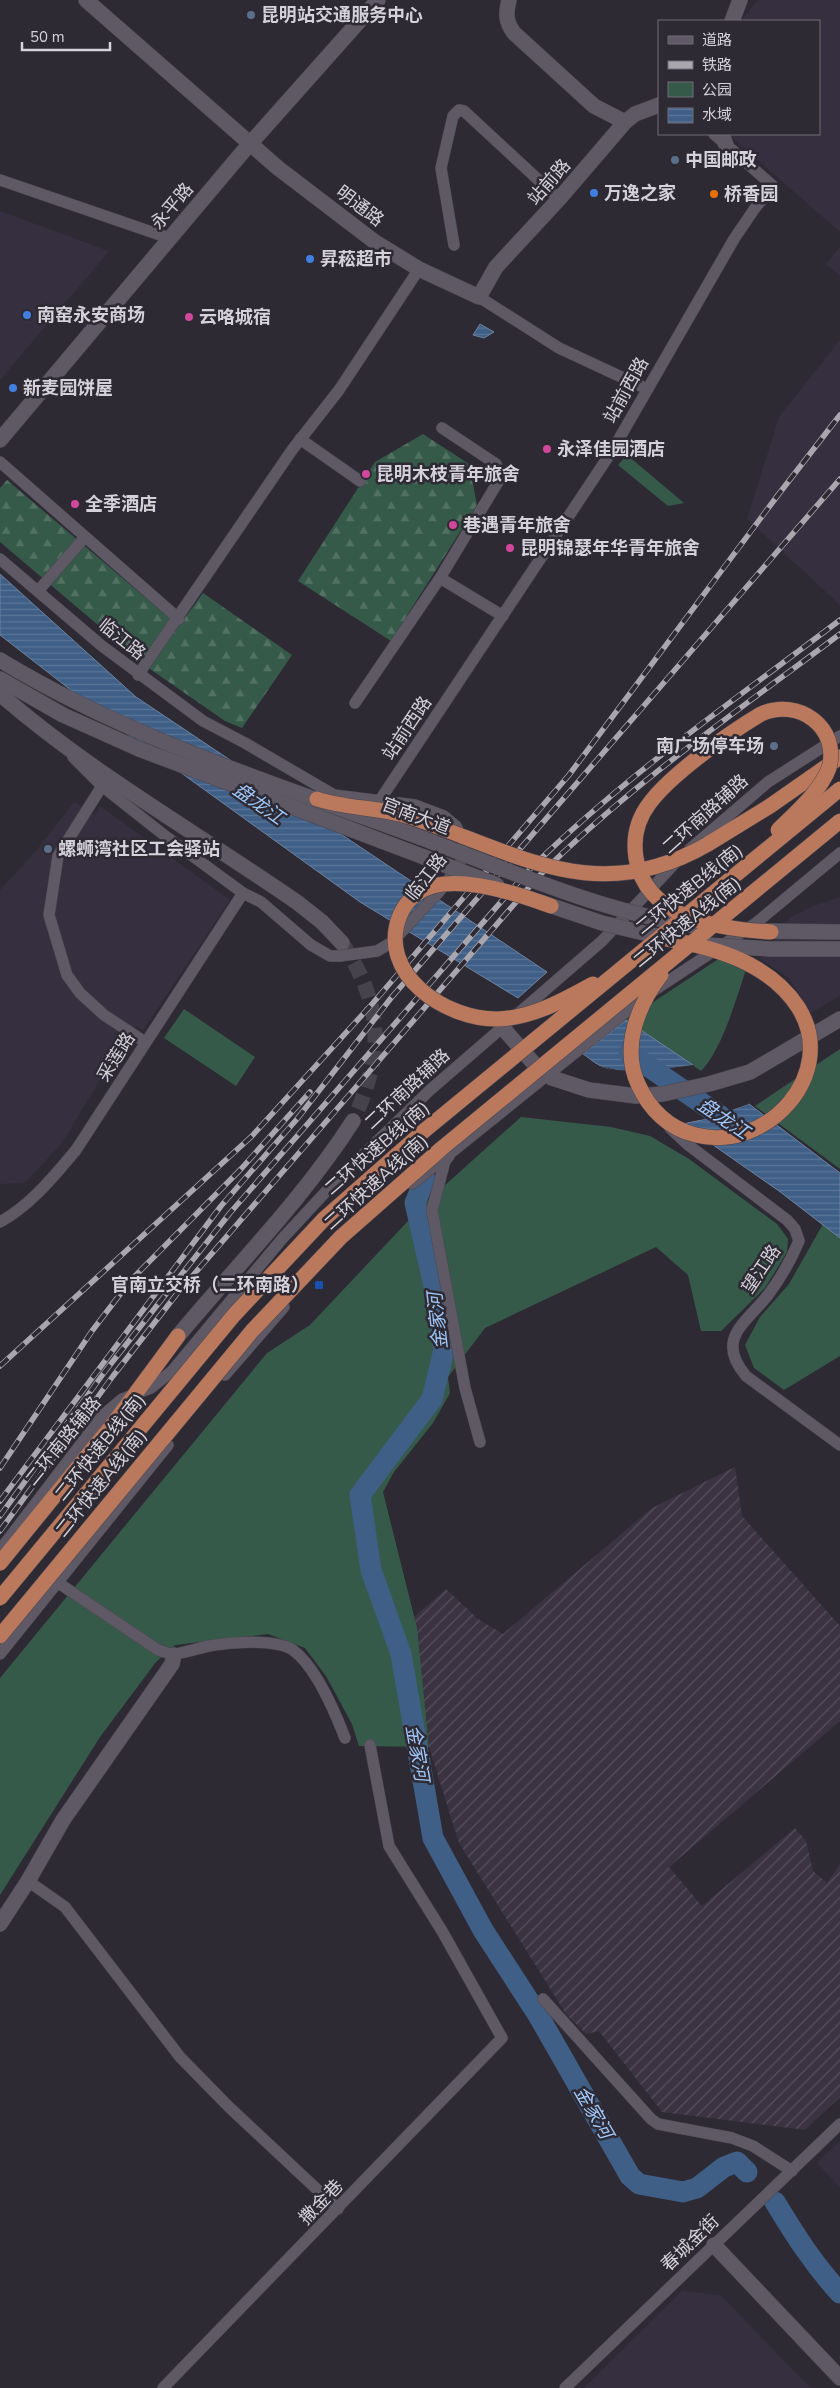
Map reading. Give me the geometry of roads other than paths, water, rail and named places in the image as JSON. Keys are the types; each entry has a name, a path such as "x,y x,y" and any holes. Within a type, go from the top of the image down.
{"highway":[{"path":"710,896 778,830 821,783 827,772 831,756 829,743 822,729 804,712 783,707 768,710 702,757 656,795 642,816 635,839 637,863 641,874 656,896 670,908 688,917 721,926 772,932"},
{"path":"317,799 340,806 408,816 561,870 595,874 623,873 668,864 695,852 770,806 840,757"},
{"name":"二环快速B线(南)","path":"0,1598 228,1322 302,1241 397,1154 662,939 710,896 840,790"},
{"name":"二环快速A线(南)","path":"0,1636 228,1360 320,1258 406,1178 840,821"},
{"path":"551,906 509,893 464,884 447,884 425,889 408,902 398,920 396,944 400,962 418,988 438,1003 473,1017 504,1018 539,1010 589,987 662,939 678,940 686,942 694,943 700,944 712,948 765,974 789,996 805,1021 810,1035 808,1065 794,1098 782,1112 768,1124 737,1136 713,1138 689,1134 662,1118 643,1095 631,1060 634,1028 649,993 669,965 680,953 686,948 693,942 699,936"},
{"path":"0,1563 113,1424 178,1336"}],"main road":[{"name":"明通路","path":"86,0 278,168 375,242 419,269 479,297"},
{"name":"永平路","path":"0,440 250,143 378,0"},
{"path":"509,0 506,12 508,24 514,33 594,106 625,122"},
{"path":"732,20 740,0"},
{"name":"站前路","path":"479,297 496,268 559,200 625,122 635,114 658,105"},
{"path":"0,647 24,674"},
{"name":"官南大道","path":"0,660 134,729 557,890 607,907 695,926 772,932 840,932"},
{"name":"官南大道","path":"0,679 79,723 139,750 551,906 602,923 662,939 743,948 840,949"},
{"path":"0,694 54,738 150,805 298,903 322,922 341,950"},
{"path":"502,1026 536,1066 547,1075 589,1090 618,1095 643,1095 662,1094 709,1084 750,1072 840,1019"},
{"path":"178,1336 286,1212 336,1147 353,1121"},
{"path":"0,1924 28,1881 63,1820 172,1664 174,1655"},
{"path":"714,2245 840,2378"}],"street":[{"path":"454,245 441,168 453,116 459,110 464,111 559,200"},
{"name":"站前西路","path":"380,800 612,450 734,239 773,186 724,139"},
{"path":"0,180 170,238"},
{"path":"138,675 179,619 300,439 339,390 419,269"},
{"name":"明通路","path":"479,297 559,348 647,389"},
{"path":"355,703 440,578 501,477 496,464 442,428"},
{"path":"300,439 360,481"},
{"path":"0,462 179,619"},
{"path":"38,591 85,536"},
{"name":"临江路","path":"0,559 138,675 203,721 245,743 334,795 415,806 444,816 456,826 465,844 464,856 439,892 386,948 341,950 330,956 311,945 261,902 242,893 164,836 102,786 54,738"},
{"path":"440,578 503,616"},
{"name":"二环南路辅路","path":"0,1550 103,1415 122,1399 151,1388 172,1371 282,1239 332,1185 430,1090 602,941 716,824 768,782 840,736"},
{"path":"102,786 58,856 49,915 67,975 80,993 104,1014 146,1042"},
{"path":"0,1654 212,1390 293,1297 372,1218 453,1150 659,986 740,935 775,909 840,853"},
{"name":"采莲路","path":"0,1222 12,1215 46,1185 76,1150 242,893"},
{"name":"望江路","path":"643,1095 687,1144 788,1220 795,1229 799,1241 792,1257 768,1295 739,1327 732,1343 735,1363 746,1376 840,1445"},
{"path":"453,1150 445,1162 432,1210 465,1388 480,1442"},
{"path":"58,1582 158,1650 174,1655 190,1649 229,1642 279,1644 292,1649 303,1660 332,1704 344,1738"},
{"name":"撒金巷","path":"163,2388 502,2038 442,1931 389,1846 370,1745"},
{"path":"28,1881 65,1907 180,2057 229,2107 338,2209"},
{"path":"544,1999 658,2124 732,2138 753,2146 792,2172"},
{"name":"春城金街","path":"565,2388 840,2124"}],"water":[{"path":"480,324 494,332 484,338 473,335"},
{"path":"0,574 136,697 547,972 518,998 360,902 130,736 0,635"},
{"path":"626,1020 693,1065 645,1071 620,1071 599,1065 583,1054"},
{"path":"749,1104 840,1173 840,1238 779,1191 683,1124 706,1119"}],"waterway":[{"name":"盘龙江","path":"629,1053 742,1131"},
{"name":"金家河","path":"425,1179 415,1203 437,1299 444,1350 432,1399 360,1495 371,1570 401,1654 433,1838 483,1930 538,2015 630,2176 639,2184 683,2192 697,2188 724,2167 737,2162 747,2172"},
{"name":"金家河","path":"775,2202 805,2249 840,2293"}],"tunnel":[{"path":"342,943 356,966 366,988 375,1030 370,1073 353,1121"}],"railway":[{"path":"0,1366 252,1136 373,1003 569,775 840,415"},
{"path":"0,1501 221,1206 297,1119 391,998 840,479"},
{"path":"0,1516 106,1370 230,1213 527,872 601,804 640,772 840,620"},
{"path":"0,1531 113,1376 176,1295 536,879 571,845 645,781 722,721 840,634"},
{"path":"0,1468 92,1331 131,1280 241,1169 310,1092"}],"place":[{"name":"昆明站交通服务中心","path":"251,15"},
{"name":"中国邮政","path":"675,160"},
{"name":"万逸之家","path":"594,193"},
{"name":"桥香园","path":"714,194"},
{"name":"昇菘超市","path":"310,259"},
{"name":"南窑永安商场","path":"27,315"},
{"name":"云咯城宿","path":"189,317"},
{"name":"新麦园饼屋","path":"13,388"},
{"name":"永泽佳园酒店","path":"547,449"},
{"name":"昆明木枝青年旅舍","path":"366,474"},
{"name":"全季酒店","path":"75,504"},
{"name":"巷遇青年旅舍","path":"453,525"},
{"name":"昆明锦瑟年华青年旅舍","path":"510,548"},
{"name":"南广场停车场","path":"774,746"},
{"name":"螺蛳湾社区工会驿站","path":"48,849"},
{"name":"官南立交桥（二环南路）","path":"319,1285"}]}
